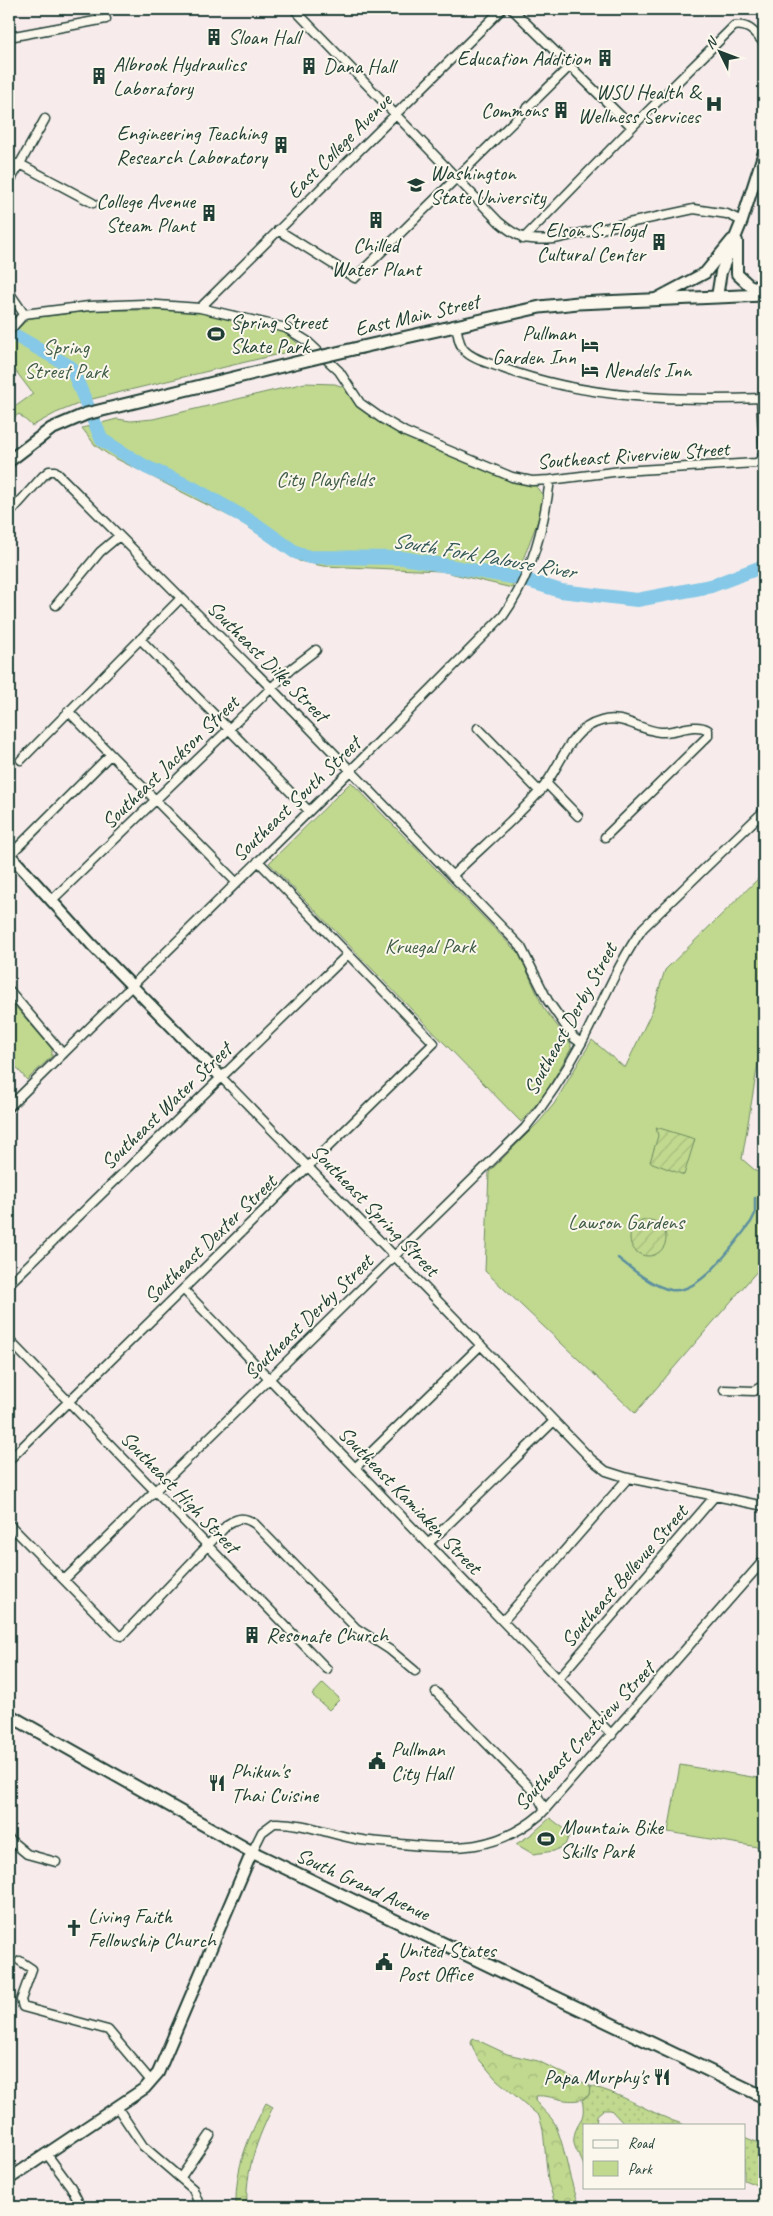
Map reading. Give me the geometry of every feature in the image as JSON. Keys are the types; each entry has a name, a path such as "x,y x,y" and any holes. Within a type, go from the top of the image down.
{"main road":[{"name":"East Main Street","path":"9,461 37,438 70,420 120,406 456,325 540,307 764,295"},
{"name":"South Grand Avenue","path":"9,1715 252,1852 764,2097"}],"street":[{"path":"294,9 499,222 523,239 554,239 694,209 719,212 742,221"},
{"name":"East College Avenue","path":"200,308 502,9"},
{"path":"512,9 632,127"},
{"path":"9,37 106,19"},
{"path":"523,239 734,26 742,24 749,28 764,43"},
{"path":"278,230 355,278 570,66"},
{"path":"9,183 45,119"},
{"path":"717,297 721,272 742,221 764,152"},
{"path":"9,164 20,164 93,203"},
{"path":"737,234 737,274 749,285 764,291"},
{"path":"654,300 705,273 737,234"},
{"path":"9,292 24,314 9,331"},
{"name":"Southeast Riverview Street","path":"24,314 100,305 144,304 200,308 286,328 307,341 339,371 360,403 381,418 405,432 512,477 532,481 622,471 756,463 762,460 764,455"},
{"path":"456,325 460,344 471,355 515,372 578,389 662,398 763,398 764,455"},
{"name":"Southeast Dilke Street","path":"9,514 43,476 49,471 54,472 271,688 521,947 548,1001 574,1038 581,1043"},
{"name":"Southeast South Street","path":"9,1107 351,770 503,616 518,589 530,561 546,513 550,480"},
{"path":"56,605 100,552 119,536"},
{"path":"21,760 181,598"},
{"path":"140,639 309,811"},
{"name":"Southeast Jackson Street","path":"51,901 271,688 316,650"},
{"path":"68,711 155,802 236,882"},
{"path":"453,875 540,792 569,743 579,732 603,720 627,720 656,732 668,732 694,727 708,730 708,736 605,837"},
{"path":"478,728 540,792"},
{"path":"9,855 110,755"},
{"path":"546,784 578,816"},
{"name":"Southeast Derby Street","path":"64,1580 525,1128 552,1095 581,1043 629,948 643,928 764,811"},
{"name":"Southeast Spring Street","path":"9,855 131,986 598,1465 606,1471 628,1478 764,1506"},
{"path":"258,861 348,954"},
{"name":"Southeast Dexter Street","path":"9,1460 184,1290 434,1042 348,954"},
{"name":"Southeast Water Street","path":"9,1284 348,954"},
{"path":"9,990 63,1054"},
{"name":"Southeast Kamiaken Street","path":"184,1290 612,1735"},
{"name":"Southeast High Street","path":"9,1340 327,1669"},
{"path":"355,1468 481,1346"},
{"path":"724,1390 754,1391 764,1384"},
{"path":"429,1544 554,1421"},
{"path":"503,1621 628,1478"},
{"name":"Southeast Bellevue Street","path":"558,1678 715,1496"},
{"path":"9,1524 118,1635 126,1635 228,1524 236,1519 247,1518 356,1628 365,1636 390,1650 415,1671"},
{"name":"Southeast Crestview Street","path":"252,1852 256,1841 267,1827 281,1823 357,1839 431,1847 458,1848 475,1846 506,1837 532,1822 545,1810 764,1560"},
{"path":"436,1692 538,1795 545,1810"},
{"path":"9,1839 27,1854 56,1862"},
{"path":"9,2179 118,2106 151,2081 158,2073 252,1852"},
{"path":"20,1961 32,1969 20,2000 23,2007 104,2028 151,2081"},
{"path":"118,2106 143,2146 157,2160 181,2177 192,2189 200,2207"},
{"path":"181,2177 210,2135"},
{"path":"46,2153 71,2187 81,2207"}],"green space":[{"name":"Spring Street Park","path":"98,310 177,310 208,313 287,331 286,334 304,348 88,400 56,413 32,426 19,414 13,418 9,411 33,394 12,366 9,368 9,338 29,318"},
{"name":"City Playfields","path":"305,383 335,384 351,390 360,403 405,432 532,481 544,497 542,510 512,588 441,571 323,566 299,561 239,521 109,455 95,445 82,428 117,419 131,421 153,419"},
{"name":"Kruegal Park","path":"351,782 520,955 543,1007 571,1044 571,1049 545,1094 521,1122 269,863"},
{"name":"Lawson Gardens","path":"764,873 764,1027 742,1159 764,1178 764,1263 635,1413 485,1271 489,1172 539,1122 554,1104 592,1040 625,1068 652,1011 665,970"},
{"path":"9,999 52,1049 52,1056 27,1080 9,1059"},
{"path":"656,1127 695,1139 684,1175 650,1162 658,1136"},
{"path":"648,1220 655,1221 661,1225 665,1231 665,1245 661,1251 655,1255 648,1256 641,1255 635,1251 631,1245 630,1238 631,1231 635,1225 641,1221"},
{"path":"323,1683 340,1699 329,1710 312,1695"},
{"path":"680,1765 764,1779 764,1848 668,1832"},
{"name":"Mountain Bike Skills Park","path":"550,1818 570,1833 565,1845 554,1851 533,1854 516,1844 532,1834"},
{"path":"473,2038 507,2054 538,2061 590,2086 589,2095 583,2099 569,2101 536,2096 535,2099 556,2126 573,2188 581,2207 556,2207 548,2181 543,2129 539,2116 496,2079 477,2057 471,2043"},
{"path":"590,2086 602,2089 682,2124 624,2124 611,2110 603,2110 597,2115 596,2124 583,2124 583,2163 574,2145 574,2137 583,2113 582,2100 589,2095"},
{"path":"266,2103 273,2107 253,2156 248,2181 247,2207 236,2207 240,2166 254,2128"},
{"path":"746,2138 764,2145 764,2188 746,2181"}],"waterway":[{"name":"South Fork Palouse River","path":"9,332 71,367 102,440 146,467 193,488 254,523 295,552 309,557 403,558 522,579 561,591 637,600 711,586 764,566"},
{"path":"618,1258 657,1285 671,1290 682,1289 705,1276 726,1254 751,1222 755,1214 755,1198"}],"place":[{"name":"Sloan Hall","path":"214,37"},
{"name":"Education Addition","path":"605,58"},
{"name":"Dana Hall","path":"309,66"},
{"name":"Albrook Hydraulics Laboratory","path":"99,76"},
{"name":"WSU Health & Wellness Services","path":"714,104"},
{"name":"Commons","path":"561,110"},
{"name":"Engineering Teaching Research Laboratory","path":"281,145"},
{"name":"Washington State University","path":"416,185"},
{"name":"College Avenue Steam Plant","path":"209,213"},
{"name":"Chilled Water Plant","path":"376,220"},
{"name":"Elson S. Floyd Cultural Center","path":"659,242"},
{"name":"Spring Street Skate Park","path":"216,334"},
{"name":"Pullman Garden Inn","path":"590,345"},
{"name":"Nendels Inn","path":"590,370"},
{"name":"Resonate Church","path":"252,1635"},
{"name":"Pullman City Hall","path":"377,1761"},
{"name":"Phikun's Thai Cuisine","path":"217,1783"},
{"name":"Mountain Bike Skills Park","path":"546,1839"},
{"name":"Living Faith Fellowship Church","path":"74,1928"},
{"name":"United States Post Office","path":"384,1962"},
{"name":"Papa Murphy's","path":"662,2077"}]}
